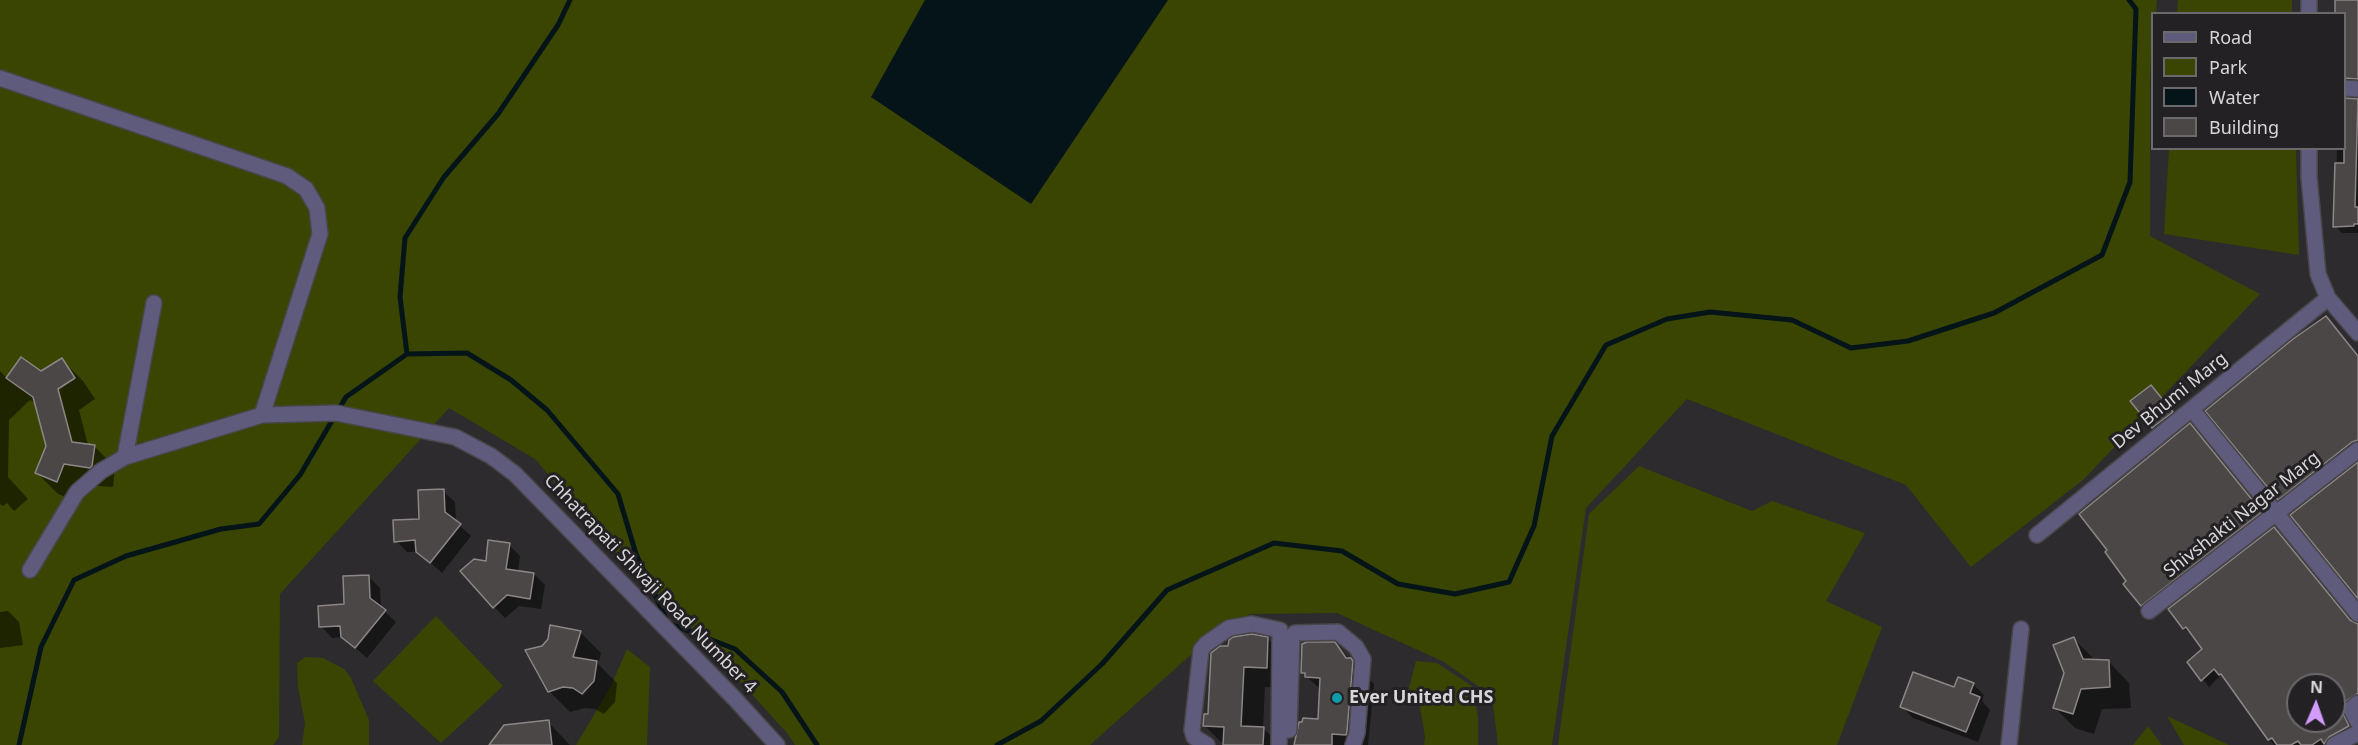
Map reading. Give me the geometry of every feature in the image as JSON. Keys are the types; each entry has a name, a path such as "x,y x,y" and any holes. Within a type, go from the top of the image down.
{"street":[{"path":"0,78 287,176 306,189 317,208 320,234 262,415"},
{"path":"2309,150 2309,177 2318,274 2328,298 2358,333"},
{"name":"Dev Bhumi Marg","path":"2037,535 2328,298"},
{"path":"125,457 154,303"},
{"name":"Chhatrapati Shivaji Road Number 4","path":"30,570 77,492 101,471 125,457 262,415 344,415 454,437 491,456 515,474 777,745"},
{"path":"2198,417 2358,614"},
{"name":"Shivshakti Nagar Marg","path":"2149,611 2358,450"},
{"path":"1207,745 1194,737 1191,730 1202,650 1206,644 1229,627 1252,624 1280,630 1279,745"},
{"path":"2009,745 2021,629"},
{"path":"1288,745 1292,637 1295,633 1338,632 1356,647 1363,659 1357,733 1353,745"},
{"path":"2358,703 2350,709 2358,722"},
{"path":"2334,745 2358,733"}],"green space":[{"path":"0,0 2157,0 2156,12 2151,12 2150,236 2260,294 2083,480 1971,567 1906,485 1687,399 1586,508 1552,745 1498,745 1492,696 1444,662 1337,613 1250,614 1204,643 1090,745 795,745 787,733 686,622 606,543 535,459 449,408 280,594 279,737 273,745 0,745"},
{"path":"2178,0 2292,0 2292,12 2177,12"},
{"path":"2169,150 2296,150 2299,255 2164,234"},
{"path":"1639,466 1752,511 1772,501 1865,533 1826,601 1882,627 1837,745 1558,745 1589,514"},
{"path":"436,616 503,686 441,743 373,681"},
{"path":"627,649 650,667 647,745 576,745 610,688"},
{"path":"305,657 323,658 344,669 351,678 369,720 369,745 302,745 305,723 298,687 297,663"},
{"path":"1416,661 1437,663 1472,686 1478,717 1478,745 1424,745 1425,737 1420,707 1409,688"},
{"path":"2167,716 2229,745 2184,745"},
{"path":"2148,726 2162,745 2133,745"}],"water":[{"path":"925,0 1168,0 1031,204 871,97"}],"building":[{"path":"2335,0 2358,0 2358,79 2346,78 2346,12 2335,12"},
{"path":"2346,98 2358,99 2355,207 2358,207 2358,224 2333,227 2335,163 2344,163"},
{"path":"2326,316 2358,356 2358,440 2352,442 2278,500 2205,411 2293,339"},
{"path":"21,357 41,371 62,358 75,378 58,389 72,442 95,445 90,468 64,464 57,482 35,473 46,446 33,397 6,378"},
{"path":"2151,385 2173,412 2152,428 2130,401"},
{"path":"2190,423 2262,512 2141,606 2123,584 2126,581 2105,552 2107,550 2079,514"},
{"path":"2358,462 2358,599 2290,515"},
{"path":"444,489 445,512 461,524 430,563 416,552 415,540 394,542 393,520 419,519 418,490"},
{"path":"2274,527 2350,620 2358,624 2358,693 2346,701 2346,673 2286,673 2286,733 2336,733 2329,737 2324,744 2321,739 2312,745 2301,745 2298,741 2291,745 2277,745 2272,738 2268,740 2221,674 2219,675 2214,669 2201,681 2187,662 2202,649 2186,627 2183,629 2168,609"},
{"path":"488,540 510,543 506,569 534,573 530,599 507,595 493,608 460,571 474,559 486,561"},
{"path":"369,575 370,598 386,610 355,648 341,637 340,626 319,627 318,606 344,604 343,576"},
{"path":"550,625 581,631 573,657 597,661 594,681 582,694 573,688 563,687 548,692 525,650 542,646 548,639"},
{"path":"1252,634 1268,637 1267,668 1244,667 1241,726 1264,727 1263,745 1223,745 1224,727 1203,726 1204,714 1208,714 1211,653 1220,646 1228,646 1229,640 1233,637"},
{"path":"2074,637 2083,659 2109,660 2110,687 2081,689 2073,714 2053,708 2064,673 2053,645"},
{"name":"Ever United CHS","path":"1335,642 1346,658 1351,658 1353,661 1346,735 1332,734 1332,745 1294,745 1299,722 1302,722 1303,718 1318,719 1320,678 1305,677 1305,673 1301,673 1302,644"},
{"path":"1913,672 1954,687 1958,677 1974,683 1970,693 1980,697 1966,732 1900,707"},
{"path":"549,720 552,745 489,745 504,725"}],"waterway":[{"path":"19,745 41,647 74,580 126,556 221,529 259,524 300,475 346,397 407,354 400,297 405,238 444,177 498,114 558,25 570,0"},
{"path":"997,745 1041,721 1102,664 1167,590 1274,543 1342,551 1398,584 1455,594 1509,582 1534,526 1552,436 1606,345 1667,319 1710,312 1792,320 1851,348 1908,341 1994,313 2102,255 2130,182 2136,9 2129,0"},
{"path":"407,354 467,353 511,380 547,410 618,494 636,554 668,623 735,649 782,692 817,745"}],"place":[{"name":"Ever United CHS","path":"1337,698"}]}
